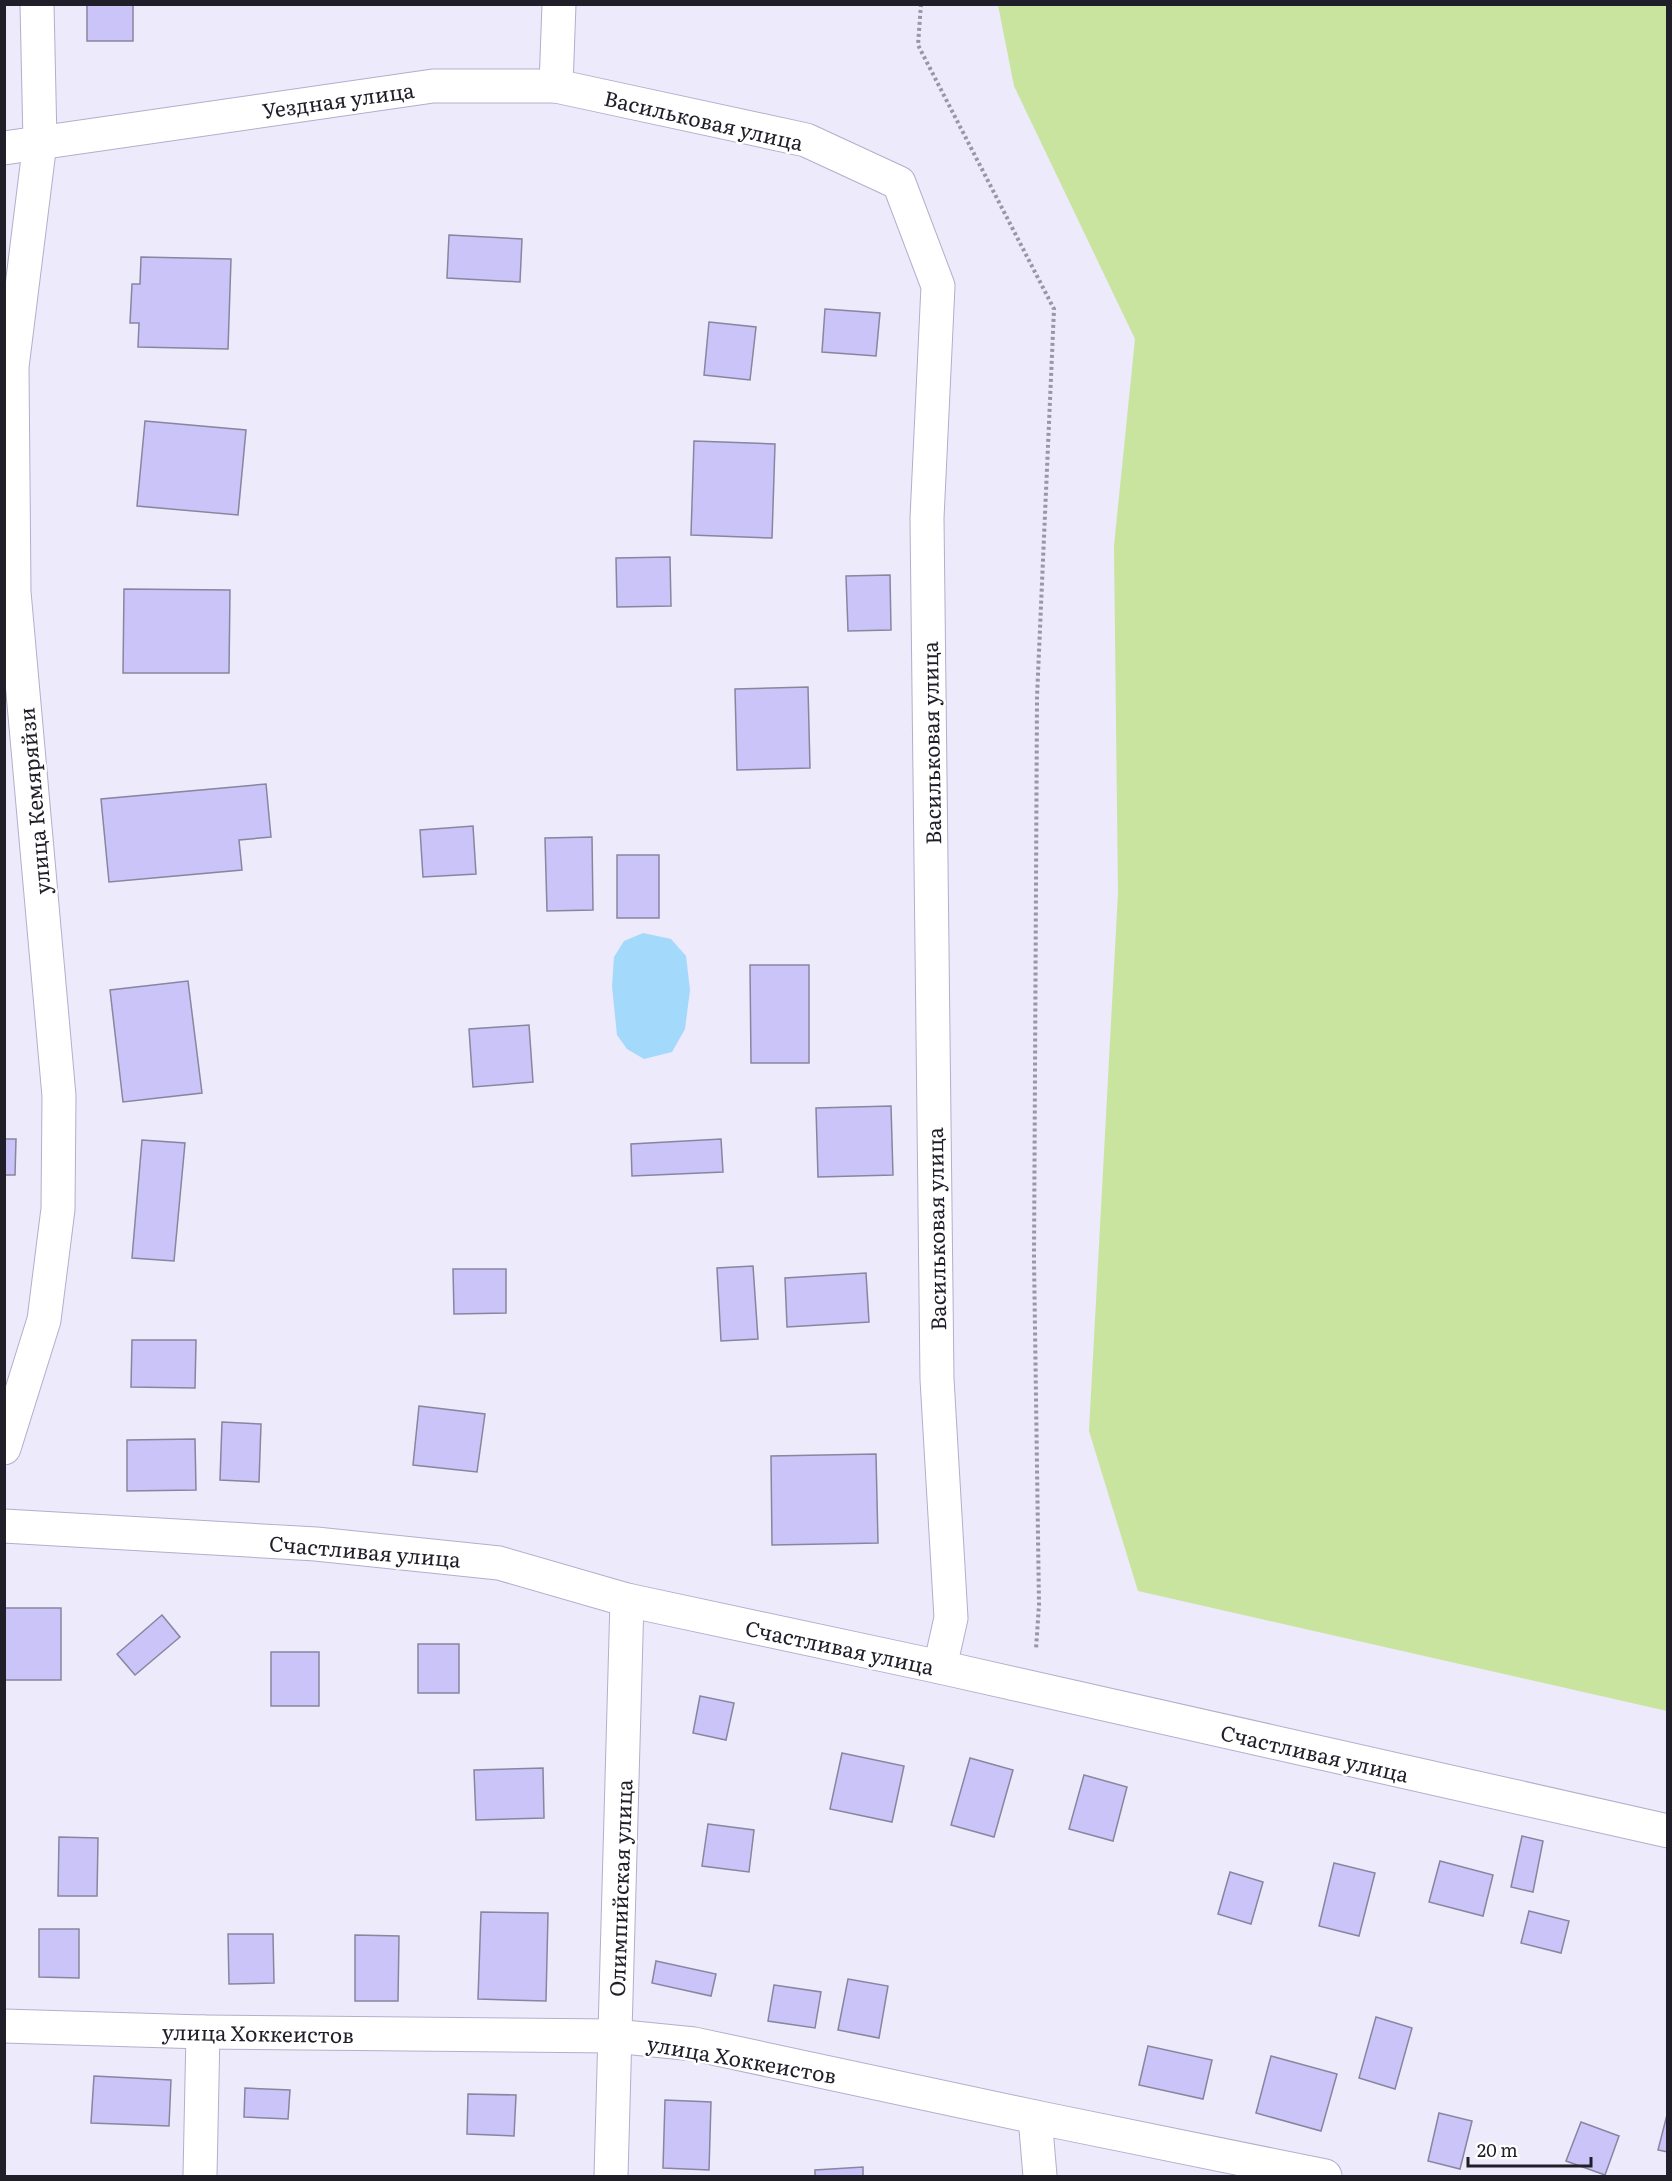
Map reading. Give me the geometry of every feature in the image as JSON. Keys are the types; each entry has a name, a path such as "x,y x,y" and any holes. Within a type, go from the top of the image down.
{"street":[{"name":"улица Кемяряйзи","path":"4,1448 44,1320 58,1209 59,1096 14,592 12,367 40,142 37,4"},
{"path":"556,86 560,4"},
{"name":"Уездная улица","path":"4,148 433,86 556,86"},
{"name":"Васильковая улица","path":"556,86 806,140 899,183 938,286 927,518 937,1379 951,1618 940,1667"},
{"name":"Счастливая улица","path":"4,1526 316,1544 499,1563 627,1600 940,1667 1668,1832"},
{"name":"Олимпийская улица","path":"611,2176 627,1600"},
{"name":"улица Хоккеистов","path":"4,2026 203,2032 614,2036 694,2044 1035,2118 1325,2176"},
{"path":"200,2176 203,2032"},
{"path":"1035,2118 1040,2176"}],"path":[{"path":"921,4 918,45 1054,309 1037,697 1034,1259 1039,1605 1033,1689"}],"green space":[{"path":"998,5 1667,5 1667,1711 1138,1591 1089,1431 1118,893 1114,546 1135,339 1014,86"}],"water":[{"path":"643,933 671,939 686,956 690,990 685,1029 672,1052 644,1059 627,1049 617,1035 612,986 614,957 624,941"}],"building":[{"path":"87,4 133,4 133,41 87,41"},
{"path":"449,235 522,239 520,282 447,278"},
{"path":"141,257 231,259 228,349 138,347 139,323 130,323 132,284 140,284"},
{"path":"825,309 880,313 876,356 822,352"},
{"path":"709,322 756,327 750,380 704,375"},
{"path":"145,421 246,430 238,515 137,506"},
{"path":"694,441 775,444 772,538 691,535"},
{"path":"670,557 671,606 617,607 616,558"},
{"path":"890,575 891,630 848,631 846,576"},
{"path":"124,589 230,590 229,673 123,673"},
{"path":"808,687 810,768 737,770 735,689"},
{"path":"266,784 271,837 239,840 242,870 109,882 101,799"},
{"path":"473,826 476,874 423,877 420,830"},
{"path":"592,837 593,910 547,911 545,838"},
{"path":"617,855 659,855 659,918 617,918"},
{"path":"750,965 809,965 809,1063 751,1063"},
{"path":"188,981 202,1093 123,1102 110,990"},
{"path":"529,1025 533,1082 473,1087 469,1029"},
{"path":"891,1106 893,1175 818,1177 816,1108"},
{"path":"4,1139 16,1139 15,1175 4,1175"},
{"path":"721,1139 723,1172 632,1176 631,1144"},
{"path":"142,1140 185,1143 174,1261 132,1258"},
{"path":"753,1266 758,1339 721,1341 717,1268"},
{"path":"453,1269 506,1269 506,1313 454,1314"},
{"path":"866,1273 869,1322 787,1327 785,1278"},
{"path":"132,1340 196,1340 195,1388 131,1387"},
{"path":"419,1406 485,1414 477,1472 413,1465"},
{"path":"222,1422 261,1424 259,1482 220,1480"},
{"path":"195,1439 196,1490 127,1491 127,1440"},
{"path":"876,1454 878,1543 772,1545 771,1456"},
{"path":"4,1608 61,1608 61,1680 4,1680"},
{"path":"162,1615 180,1637 135,1675 117,1654"},
{"path":"418,1644 459,1644 459,1693 418,1693"},
{"path":"271,1652 319,1652 319,1706 271,1706"},
{"path":"700,1696 734,1703 726,1740 693,1733"},
{"path":"842,1753 904,1766 892,1822 830,1809"},
{"path":"970,1758 1013,1770 994,1837 951,1825"},
{"path":"543,1768 544,1818 476,1820 474,1770"},
{"path":"1084,1775 1127,1787 1113,1841 1069,1829"},
{"path":"708,1824 754,1830 749,1872 702,1866"},
{"path":"1522,1836 1543,1841 1533,1892 1511,1887"},
{"path":"59,1837 98,1838 97,1896 58,1896"},
{"path":"1440,1861 1493,1875 1483,1916 1429,1902"},
{"path":"1334,1863 1375,1873 1359,1936 1319,1926"},
{"path":"1230,1872 1263,1882 1251,1924 1218,1914"},
{"path":"1529,1911 1569,1921 1561,1953 1521,1943"},
{"path":"481,1912 548,1913 546,2001 478,1999"},
{"path":"39,1929 79,1929 79,1978 39,1977"},
{"path":"228,1934 273,1934 274,1983 229,1984"},
{"path":"355,1935 399,1936 398,2001 355,2001"},
{"path":"656,1961 716,1974 711,1996 652,1983"},
{"path":"848,1979 888,1986 879,2038 838,2030"},
{"path":"774,1985 821,1992 815,2028 768,2021"},
{"path":"1376,2017 1412,2028 1395,2089 1359,2078"},
{"path":"1148,2046 1212,2060 1203,2099 1139,2085"},
{"path":"1271,2056 1337,2074 1321,2131 1256,2113"},
{"path":"94,2076 171,2080 169,2126 91,2123"},
{"path":"245,2088 290,2090 288,2119 244,2117"},
{"path":"468,2094 516,2095 514,2136 467,2134"},
{"path":"665,2100 711,2102 709,2170 663,2168"},
{"path":"1668,2111 1668,2152 1658,2150"},
{"path":"1439,2113 1472,2121 1460,2169 1428,2161"},
{"path":"1581,2122 1619,2136 1605,2175 1566,2161"},
{"path":"863,2167 863,2176 815,2176 815,2170"}]}
